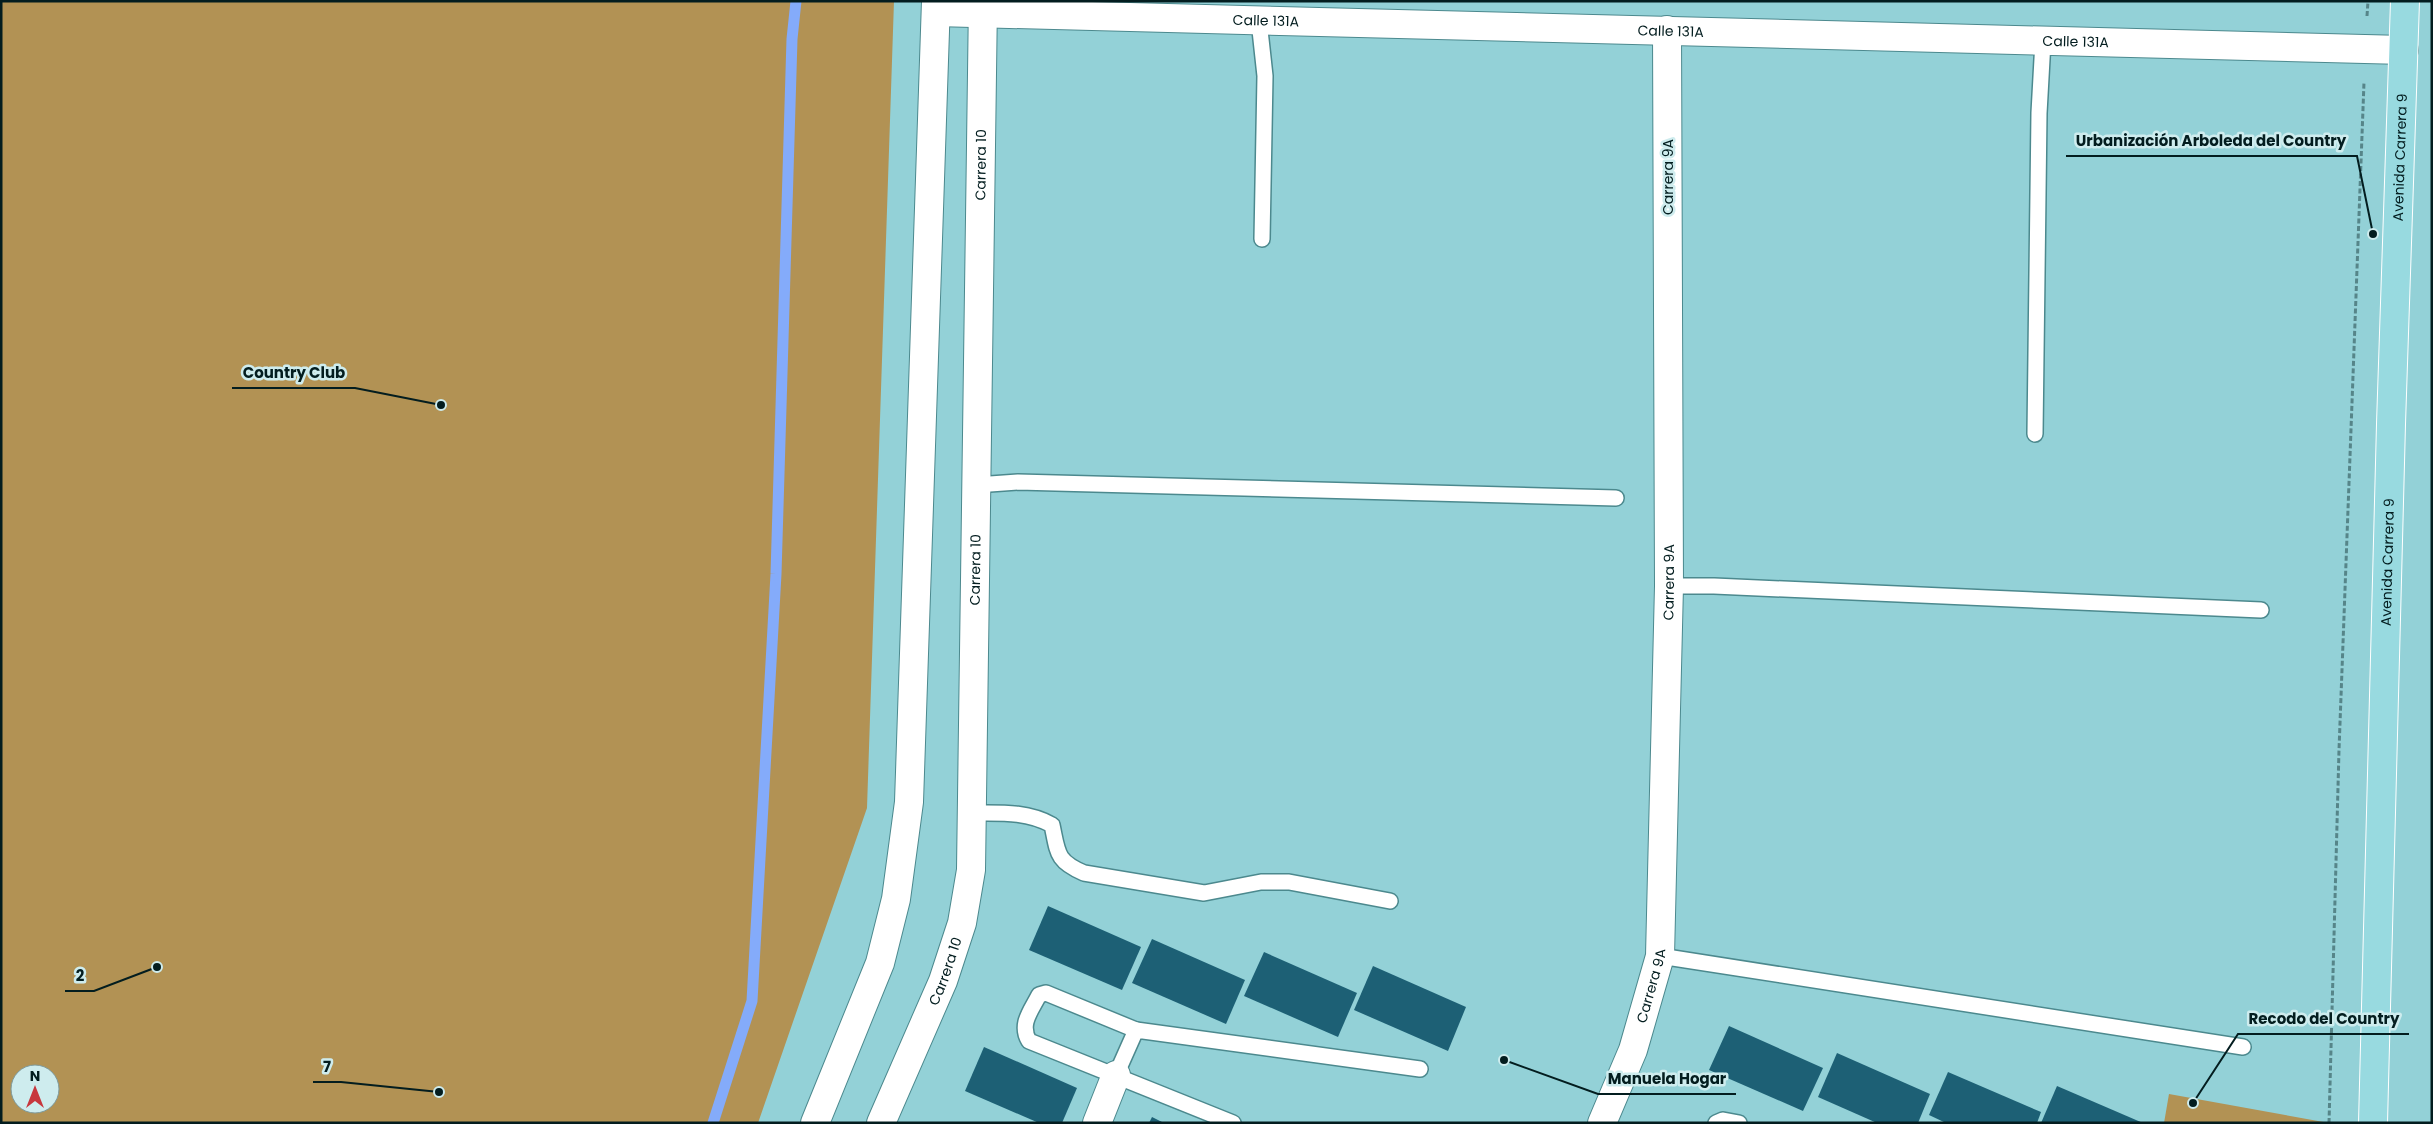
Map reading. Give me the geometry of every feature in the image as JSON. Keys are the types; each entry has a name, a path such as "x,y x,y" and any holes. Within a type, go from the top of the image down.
{"main road":[{"name":"Avenida Carrera 9","path":"2374,1123 2392,414 2405,1"}],"street":[{"name":"Calle 131A","path":"936,7 1259,20 2404,50"},
{"path":"815,1123 880,963 896,899 909,802 936,7"},
{"name":"Carrera 10","path":"881,1123 943,981 962,923 971,870 983,8"},
{"name":"Carrera 9A","path":"1602,1123 1633,1050 1660,956 1669,586 1667,30"},
{"path":"1097,1123 1116,1075"}],"lane":[{"path":"1259,20 1266,76 1262,239"},
{"path":"2035,434 2039,113 2043,40"},
{"path":"976,486 1018,482 1616,498"},
{"path":"1669,586 1724,586 2260,610"},
{"path":"972,813 1008,813 1037,816 1052,825 1058,854 1067,866 1084,873 1204,893 1261,882 1289,882 1390,901"},
{"path":"1660,956 2244,1047"},
{"path":"1233,1123 1029,1041 1024,1032 1024,1025 1039,995 1046,993 1136,1030 1420,1069"},
{"path":"1116,1075 1136,1030"},
{"path":"1716,1123 1723,1120 1739,1123"}],"path":[{"path":"2329,1123 2339,740 2368,1"}],"shaded area":[{"path":"1,1 894,1 867,808 758,1123 1,1123"},
{"path":"2169,1094 2329,1123 2164,1123"}],"building":[{"path":"1048,906 1141,947 1122,990 1029,950"},
{"path":"1152,939 1245,980 1226,1024 1132,983"},
{"path":"1264,952 1357,993 1338,1037 1244,996"},
{"path":"1373,966 1466,1007 1448,1051 1354,1010"},
{"path":"1729,1026 1823,1068 1803,1111 1709,1070"},
{"path":"984,1047 1077,1088 1062,1123 1039,1123 965,1091"},
{"path":"1837,1053 1930,1094 1918,1123 1877,1123 1818,1097"},
{"path":"1948,1072 2041,1112 2037,1123 1946,1123 1929,1115"},
{"path":"2057,1086 2143,1123 2041,1123"},
{"path":"1152,1117 1164,1123 1149,1123"}],"waterway":[{"path":"713,1123 752,1001 776,574 792,39 796,1"}],"place":[{"name":"Urbanización Arboleda del Country","path":"2373,234"},
{"name":"Country Club","path":"441,405"},
{"name":"2","path":"157,967"},
{"name":"Manuela Hogar","path":"1504,1060"},
{"name":"7","path":"439,1092"},
{"name":"Recodo del Country","path":"2193,1103"}]}
